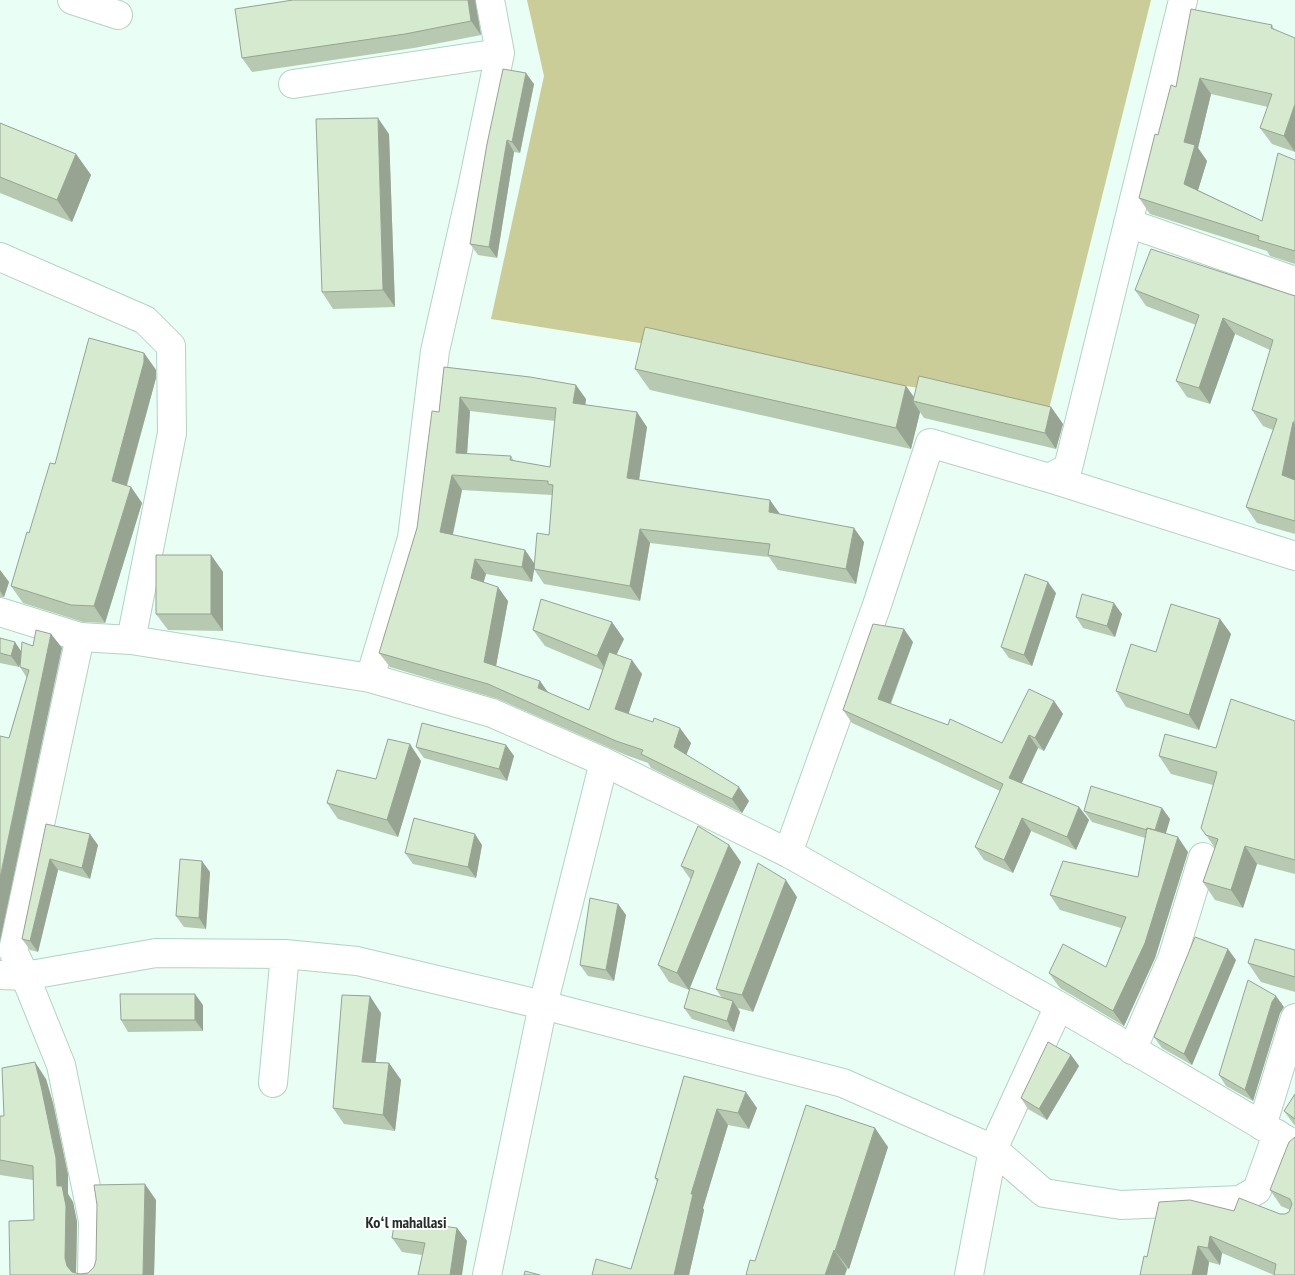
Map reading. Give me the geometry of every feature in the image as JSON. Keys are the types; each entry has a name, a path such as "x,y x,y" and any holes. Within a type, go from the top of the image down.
{"street":[{"path":"72,0 118,15"},
{"path":"370,678 412,538 435,351 500,53 490,0"},
{"path":"1049,478 1068,468 1183,0"},
{"path":"293,84 500,53"},
{"path":"1128,223 1295,281"},
{"path":"0,256 145,320 171,346 172,433 131,640"},
{"path":"788,853 877,604 930,443 1049,478 1295,556"},
{"path":"0,612 80,637 131,640 370,678 492,713 604,762 788,853 1059,1006 1278,1135"},
{"path":"80,637 13,951 13,976 60,1065 93,1221 92,1275"},
{"path":"487,1275 543,1006 604,762"},
{"path":"1132,1050 1172,959 1203,857"},
{"path":"13,976 156,953 285,954 357,961 543,1006 843,1083 993,1149 1044,1193 1120,1205 1240,1200 1257,1190 1278,1135 1295,1018"},
{"path":"273,1083 285,954"},
{"path":"969,1275 993,1149 1059,1006"}],"green space":[{"path":"527,0 1151,0 1049,409 491,319 544,76"}],"building":[{"path":"293,0 468,0 471,21 405,34 242,58 235,9"},
{"path":"1191,9 1272,25 1271,28 1295,38 1295,104 1284,136 1260,128 1272,94 1200,78 1184,142 1195,145 1184,184 1262,221 1278,153 1295,160 1295,251 1258,240 1259,236 1139,198 1155,134 1158,135 1171,85 1176,87"},
{"path":"503,69 526,73 512,142 507,140 489,247 470,244 487,144"},
{"path":"378,118 383,290 322,292 316,119"},
{"path":"0,123 76,154 57,200 0,177"},
{"path":"1151,249 1295,296 1295,422 1293,422 1282,475 1295,480 1295,521 1246,507 1277,419 1252,410 1273,340 1223,318 1199,388 1176,381 1199,315 1135,290"},
{"path":"645,327 906,386 896,428 635,369"},
{"path":"89,338 144,353 144,362 112,481 131,487 94,606 71,605 11,586 50,463 55,464"},
{"path":"444,367 530,377 576,385 573,403 637,412 627,478 770,500 769,512 854,528 846,569 768,555 770,544 640,529 630,586 534,569 537,533 549,535 553,485 548,484 548,481 452,475 440,532 525,550 522,567 475,559 471,578 498,587 484,662 540,681 538,688 589,710 609,652 632,660 615,709 653,722 654,718 680,728 674,747 739,787 732,799 641,754 643,750 616,741 488,684 379,653 417,528 432,411 439,412","holes":["460,397 556,408 550,467 510,460 511,456 456,453"]},
{"path":"919,376 1051,407 1045,433 913,401"},
{"path":"156,555 211,555 211,614 156,614"},
{"path":"1025,574 1048,582 1024,655 1001,647"},
{"path":"1082,594 1114,603 1107,626 1076,617"},
{"path":"541,599 612,622 597,656 533,630"},
{"path":"1171,604 1220,619 1189,715 1116,691 1131,644 1156,652"},
{"path":"873,624 904,629 878,699 948,725 950,719 1002,743 1029,689 1054,701 1035,738 1029,735 1009,778 1079,807 1067,837 1022,818 1004,860 975,847 1003,784 843,710"},
{"path":"36,630 51,634 0,878 0,736 9,738 29,670 20,667 22,642 33,646"},
{"path":"0,638 15,642 11,656 0,653"},
{"path":"1231,699 1295,721 1295,860 1245,846 1231,890 1203,882 1218,839 1206,835 1201,828 1217,772 1159,756 1165,734 1216,748"},
{"path":"422,723 506,745 499,769 416,747"},
{"path":"388,739 410,744 387,820 327,803 337,770 376,779"},
{"path":"1091,786 1162,808 1155,830 1147,828 1147,830 1084,811"},
{"path":"414,818 475,834 468,867 405,853"},
{"path":"46,824 90,834 82,868 50,859 30,941 22,939"},
{"path":"698,826 729,845 677,973 658,965 694,871 681,866"},
{"path":"1147,828 1178,837 1145,943 1113,1011 1049,973 1063,944 1106,967 1126,917 1050,895 1063,861 1138,877"},
{"path":"180,859 202,861 199,918 176,916"},
{"path":"758,863 786,880 742,995 716,989"},
{"path":"590,898 618,904 606,970 580,965"},
{"path":"1195,937 1228,949 1184,1054 1154,1037"},
{"path":"1255,939 1295,950 1295,977 1248,963"},
{"path":"1248,980 1276,996 1272,1002 1245,1090 1219,1075"},
{"path":"690,988 733,1001 727,1021 684,1008"},
{"path":"120,994 195,994 195,1020 121,1020"},
{"path":"342,995 370,996 362,1062 389,1063 383,1115 333,1108"},
{"path":"1048,1042 1071,1055 1039,1109 1021,1098"},
{"path":"35,1062 56,1158 57,1186 62,1186 66,1206 65,1258 67,1266 72,1272 80,1274 88,1273 94,1267 96,1260 97,1205 94,1185 145,1184 143,1275 10,1275 9,1221 34,1220 33,1166 0,1160 0,1116 4,1116 2,1068"},
{"path":"684,1076 746,1092 738,1113 717,1109 691,1194 693,1194 674,1275 592,1275 596,1259 631,1269 658,1179 655,1178"},
{"path":"1295,1094 1295,1119 1284,1111"},
{"path":"806,1105 875,1128 835,1251 825,1275 746,1275 750,1260 755,1261"},
{"path":"1295,1137 1295,1275 1274,1275 1276,1264 1210,1236 1208,1248 1198,1246 1192,1275 1140,1275 1144,1256 1147,1257 1159,1202 1190,1200 1234,1211 1239,1198 1280,1214 1289,1212 1292,1204 1290,1199 1270,1190 1289,1142"},
{"path":"395,1219 457,1228 450,1275 418,1275 425,1243 392,1238"},
{"path":"525,1271 540,1275 524,1275"}],"district":[{"name":"Koʻl mahallasi","path":"406,1222"}]}
